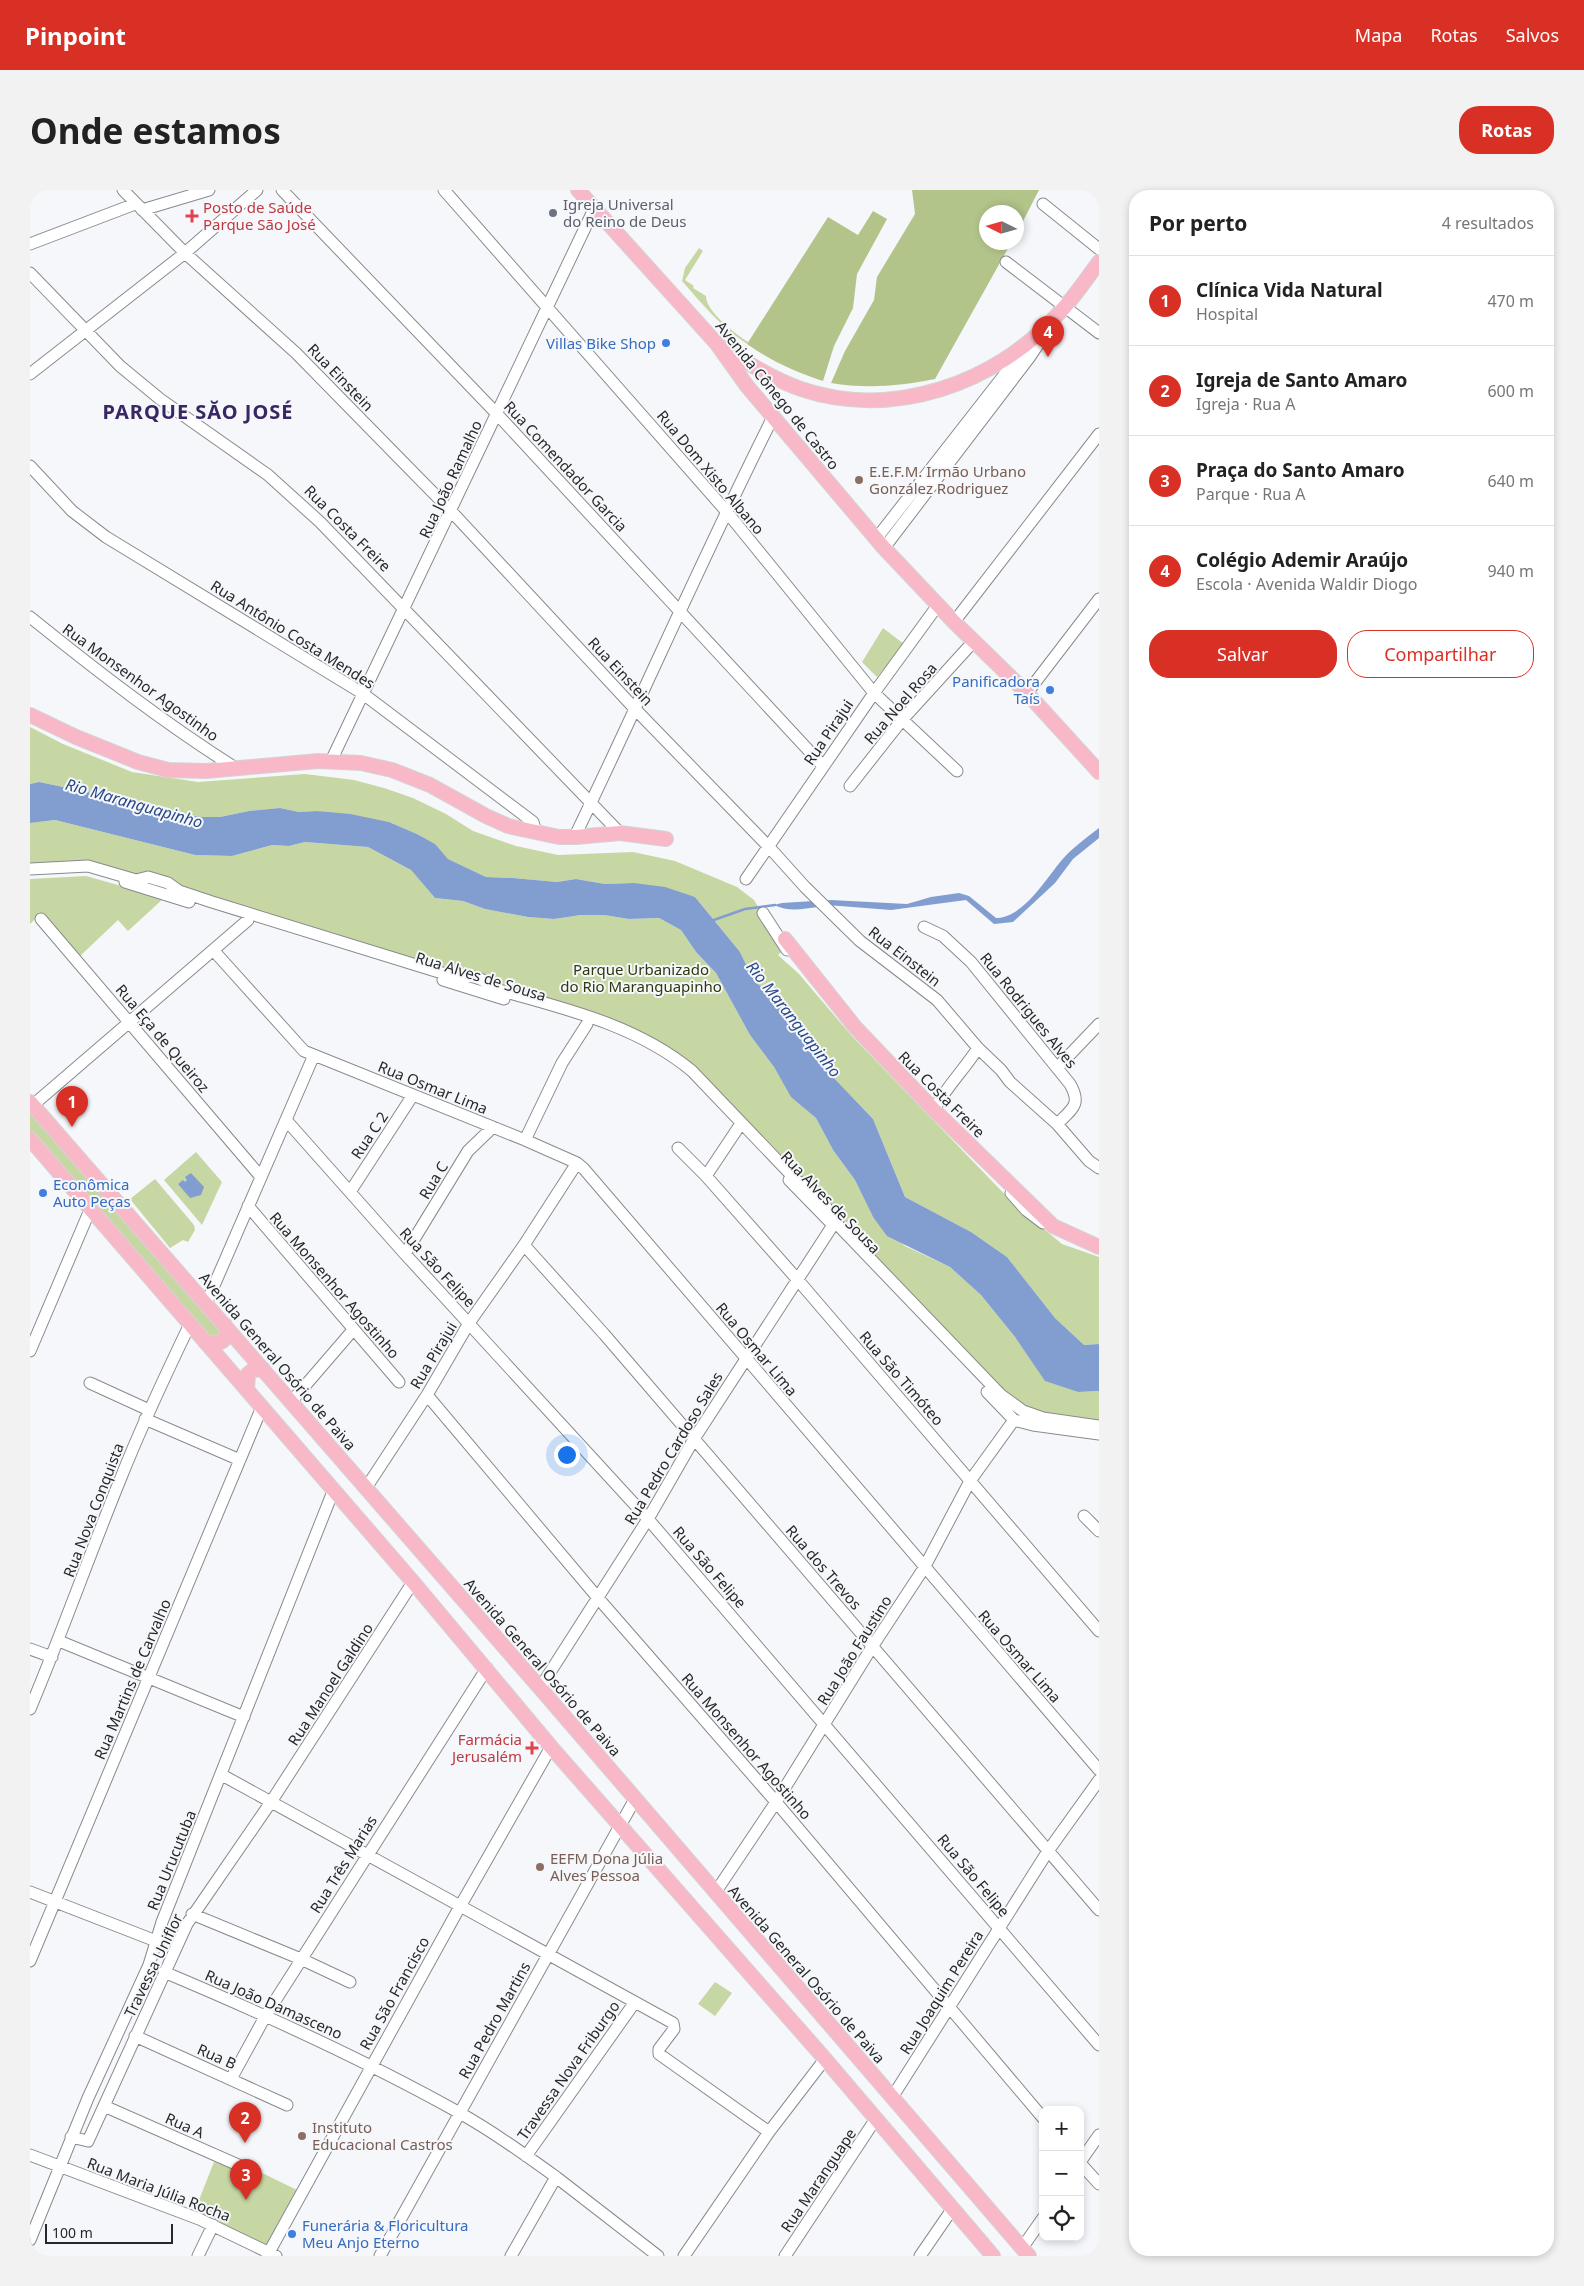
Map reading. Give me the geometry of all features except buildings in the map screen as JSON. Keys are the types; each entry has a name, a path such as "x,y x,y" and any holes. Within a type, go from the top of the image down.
{"main road":[{"name":"Avenida Cônego de Castro","path":"582,192 594,209 717,344 747,386 880,543 954,622 1027,693 1099,772"},
{"path":"717,344 766,374 802,390 868,401 910,397 949,387 986,372 1031,340 1062,310 1099,262"},
{"path":"30,715 105,749 138,762 161,768 206,771 331,761 361,762 392,770 455,797 486,816 508,826 576,837 620,833 666,839"},
{"name":"Rua Costa Freire","path":"785,939 855,1027 934,1110 1053,1226 1099,1247"},
{"name":"Avenida General Osório de Paiva","path":"31,1104 540,1688 840,2039 893,2096 1025,2252"},
{"path":"30,1139 334,1489 487,1668 551,1747 825,2059 992,2256"},
{"path":"205,1342 215,1344 225,1339 227,1336 224,1325"},
{"path":"247,1390 248,1374 253,1370 263,1369"}],"street":[{"name":"Rua Einstein","path":"123,190 185,253 296,352 451,511 636,710 823,904 860,941 937,1000 978,1048 1002,1070 1010,1082 1058,1124 1089,1161 1099,1168"},
{"path":"30,244 138,207 209,190"},
{"path":"30,374 185,253 257,190"},
{"name":"Rua Comendador Garcia","path":"282,190 497,414 824,766"},
{"name":"Rua Dom Xisto Albano","path":"444,190 549,307 726,511 874,692 957,771"},
{"path":"1043,204 1099,249"},
{"name":"Rua João Ramalho","path":"331,761 549,307 594,209"},
{"path":"1006,262 1062,310 1099,333"},
{"name":"Rua Costa Freire","path":"30,273 120,366 160,399 261,470 320,522 620,833"},
{"path":"880,543 1029,358 1062,310"},
{"path":"951,453 1031,340"},
{"path":"576,837 726,511 773,417"},
{"path":"954,622 1099,434"},
{"name":"Rua Antônio Costa Mendes","path":"30,466 72,511 106,537 362,693 532,822 536,832"},
{"path":"1027,693 1099,599"},
{"name":"Rua Pirajui","path":"746,879 874,692 938,605"},
{"name":"Rua Monsenhor Agostinho","path":"30,617 95,670 192,741 236,769"},
{"name":"Rua Noel Rosa","path":"850,786 902,720 974,641"},
{"path":"30,869 88,866 136,880 148,877 168,883 179,891 212,902 455,977 468,975 488,982 496,989 598,1021 645,1039 692,1071 797,1181 811,1187 826,1204 829,1214 836,1223 1001,1395 1023,1411 1043,1418 1099,1426"},
{"name":"Rua Alves de Sousa","path":"30,874 94,873 587,1024 648,1048 666,1058 738,1128 833,1225 1014,1420"},
{"path":"763,913 785,948 851,1030 1004,1185 1026,1210 1048,1228 1076,1244 1099,1253"},
{"name":"Rua Eça de Queiroz","path":"41,919 130,1021 261,1177"},
{"path":"31,1104 248,920"},
{"name":"Rua Rodrigues Alves","path":"924,926 943,936 971,962 1070,1084 1077,1098 1075,1105 1058,1124"},
{"name":"Rua Osmar Lima","path":"214,950 304,1051 525,1140 577,1163 584,1169 1099,1770"},
{"path":"525,1140 562,1063 587,1024"},
{"path":"1057,1068 1099,1024"},
{"path":"934,1110 943,1093 963,1070 978,1048"},
{"path":"206,1304 314,1055"},
{"name":"Rua C 2","path":"350,1192 413,1095"},
{"name":"Rua São Felipe","path":"286,1120 405,1254 648,1518 1099,2045"},
{"name":"Rua C","path":"405,1254 468,1151 492,1127"},
{"path":"706,1176 738,1128"},
{"name":"Rua São Timóteo","path":"678,1148 706,1176 797,1279 1099,1630"},
{"name":"Rua Pirajui","path":"366,1488 426,1395 469,1323 524,1245 577,1163"},
{"name":"Rua Monsenhor Agostinho","path":"248,1206 353,1330 400,1382"},
{"path":"30,1351 90,1210"},
{"name":"Rua Pedro Cardoso Sales","path":"540,1688 648,1518 694,1439 833,1225"},
{"name":"Rua dos Trevos","path":"524,1245 694,1439 1099,1910"},
{"name":"Rua Nova Conquista","path":"30,1709 59,1641 119,1481 147,1414 190,1324"},
{"path":"291,1402 353,1330"},
{"path":"90,1383 147,1414 240,1460"},
{"name":"Rua Monsenhor Agostinho","path":"426,1395 598,1598 776,1802 1039,2113"},
{"name":"Rua Martins de Carvalho","path":"30,1962 262,1407"},
{"path":"1014,1420 1033,1425 1099,1434"},
{"name":"Rua João Faustino","path":"715,1893 776,1802 872,1647 924,1568 970,1481 1014,1420"},
{"name":"Rua Urucutuba","path":"30,2240 71,2137 149,1965 334,1489"},
{"path":"1084,1516 1099,1531"},
{"name":"Rua Manoel Galdino","path":"192,1914 271,1802 413,1582"},
{"path":"59,1641 244,1717"},
{"path":"30,1648 52,1657"},
{"name":"Rua Três Marias","path":"231,2079 266,2015 366,1854 487,1668"},
{"name":"Rua São Francisco","path":"270,2255 371,2066 551,1747"},
{"path":"222,1775 674,2024 674,2029 659,2049 660,2054 769,2132"},
{"name":"Rua Joaquim Pereira","path":"893,2096 1048,1851 1099,1780"},
{"name":"Rua Pedro Martins","path":"380,2256 635,1799"},
{"path":"30,1892 155,1946 170,1959"},
{"name":"Travessa Uniflor","path":"71,2137 88,2141 192,1914 301,1959 350,1982"},
{"name":"Rua João Damasceno","path":"164,1972 266,2015 371,2066 460,2113 556,2177"},
{"name":"Travessa Nova Friburgo","path":"526,2156 635,2002"},
{"name":"Rua B","path":"135,2036 287,2105"},
{"path":"684,2256 769,2132 825,2059"},
{"name":"Rua A","path":"104,2106 254,2172"},
{"name":"Rua Maranguape","path":"785,2256 876,2120"},
{"path":"1084,2157 1099,2135"},
{"name":"Rua Maria Júlia Rocha","path":"30,2155 214,2225 270,2255"},
{"path":"1084,2167 1099,2184"},
{"path":"511,2256 556,2177 658,2256"},
{"path":"920,2256 952,2208"},
{"path":"198,2256 214,2225"},
{"path":"1025,2252 1039,2226"}],"green space":[{"path":"912,190 1039,190 1024,219 1024,205 979,205 979,250 1007,250 935,379 883,386 831,383 845,351 874,300 877,277 915,214"},
{"path":"873,211 887,219 857,274 853,308 834,346 823,381 784,366 747,344 828,217 858,235"},
{"path":"699,248 703,251 685,280 694,286 693,288 706,296 707,302 716,315 729,328 748,342 747,344 720,323 682,281 685,268"},
{"path":"883,628 904,644 877,677 862,662"},
{"name":"Parque Urbanizado do Rio Maranguapinho","path":"30,727 63,744 132,772 198,782 305,774 354,780 413,798 446,814 473,831 516,846 558,855 633,852 675,861 737,887 754,900 783,950 778,955 799,974 851,1035 1017,1207 1062,1244 1099,1257 1099,1344 1084,1345 1055,1318 1007,1257 971,1232 905,1197 873,1119 813,1056 780,1002 754,981 740,952 695,897 634,883 605,884 576,879 557,882 486,877 448,859 434,844 417,834 389,822 317,811 299,812 280,808 249,811 220,817 202,817 180,814 145,804 39,782 30,784"},
{"name":"Parque Urbanizado do Rio Maranguapinho","path":"55,820 195,855 232,856 272,845 289,846 305,842 368,847 411,870 435,898 463,901 485,909 528,917 554,919 581,915 604,915 629,919 659,918 681,930 696,952 716,973 750,1035 774,1067 791,1096 816,1118 833,1150 855,1180 873,1217 905,1246 950,1267 981,1295 1015,1337 1046,1381 1078,1392 1099,1391 1099,1429 1018,1417 734,1121 669,1057 602,1025 85,868 30,871 30,823"},
{"path":"86,876 164,898 128,931 118,920 79,957 40,914 30,924 30,879"},
{"path":"30,1110 223,1334 210,1339 30,1131"},
{"path":"196,1152 222,1182 202,1225 164,1180"},
{"path":"155,1179 194,1225 195,1230 188,1242 183,1240 170,1248 130,1199"},
{"path":"715,1982 732,1993 715,2016 698,2004"},
{"path":"214,2162 237,2168 256,2170 299,2191 268,2246 195,2210"}],"water":[{"name":"Rio Maranguapinho","path":"39,782 145,804 180,814 202,817 220,817 249,811 280,808 299,812 317,811 350,814 389,822 417,834 435,844 448,859 486,877 557,882 576,879 605,884 634,883 665,887 695,897 740,952 754,981 780,1002 813,1056 873,1119 905,1197 971,1232 1007,1257 1055,1318 1084,1345 1099,1344 1099,1391 1078,1392 1045,1381 1015,1337 981,1295 950,1267 887,1236 873,1217 855,1180 833,1150 816,1118 791,1097 774,1067 750,1035 716,973 696,952 681,930 659,918 629,919 604,915 581,915 554,919 528,917 485,909 463,901 435,898 411,870 368,847 305,842 289,846 272,845 232,856 195,855 55,820 30,823 30,784"},
{"path":"1099,828 1099,838 1073,859 1055,883 1013,922 994,924 966,900 891,910 827,905 823,901 907,904 931,897 959,893 969,896 996,918 1006,916 1015,912 1033,897 1065,856"},
{"path":"813,901 818,907 790,909 774,905 782,903"},
{"path":"191,1173 204,1187 201,1195 190,1198 178,1184 183,1180 185,1182 187,1180 185,1177"}],"waterway":[{"path":"711,921 745,909 775,905"}],"place":[{"name":"Igreja Universal do Reino de Deus","path":"553,213"},
{"name":"Posto de Saúde Parque São José","path":"192,216"},
{"name":"Villas Bike Shop","path":"666,343"},
{"name":"Colégio Ademir Araújo","path":"1048,357"},
{"name":"E.E.F.M. Irmão Urbano González Rodriguez","path":"859,480"},
{"name":"Panificadora Taís","path":"1050,690"},
{"name":"Clínica Vida Natural","path":"72,1127"},
{"name":"Econômica Auto Peças","path":"43,1193"},
{"name":"Farmácia Jerusalém","path":"532,1748"},
{"name":"EEFM Dona Júlia Alves Pessoa","path":"540,1867"},
{"name":"Instituto Educacional Castros","path":"302,2136"},
{"name":"Igreja de Santo Amaro","path":"245,2143"},
{"name":"Praça do Santo Amaro","path":"246,2200"},
{"name":"Funerária & Floricultura Meu Anjo Eterno","path":"292,2234"}],"district":[{"name":"PARQUE SĂO JOSÉ","path":"198,411"}]}
